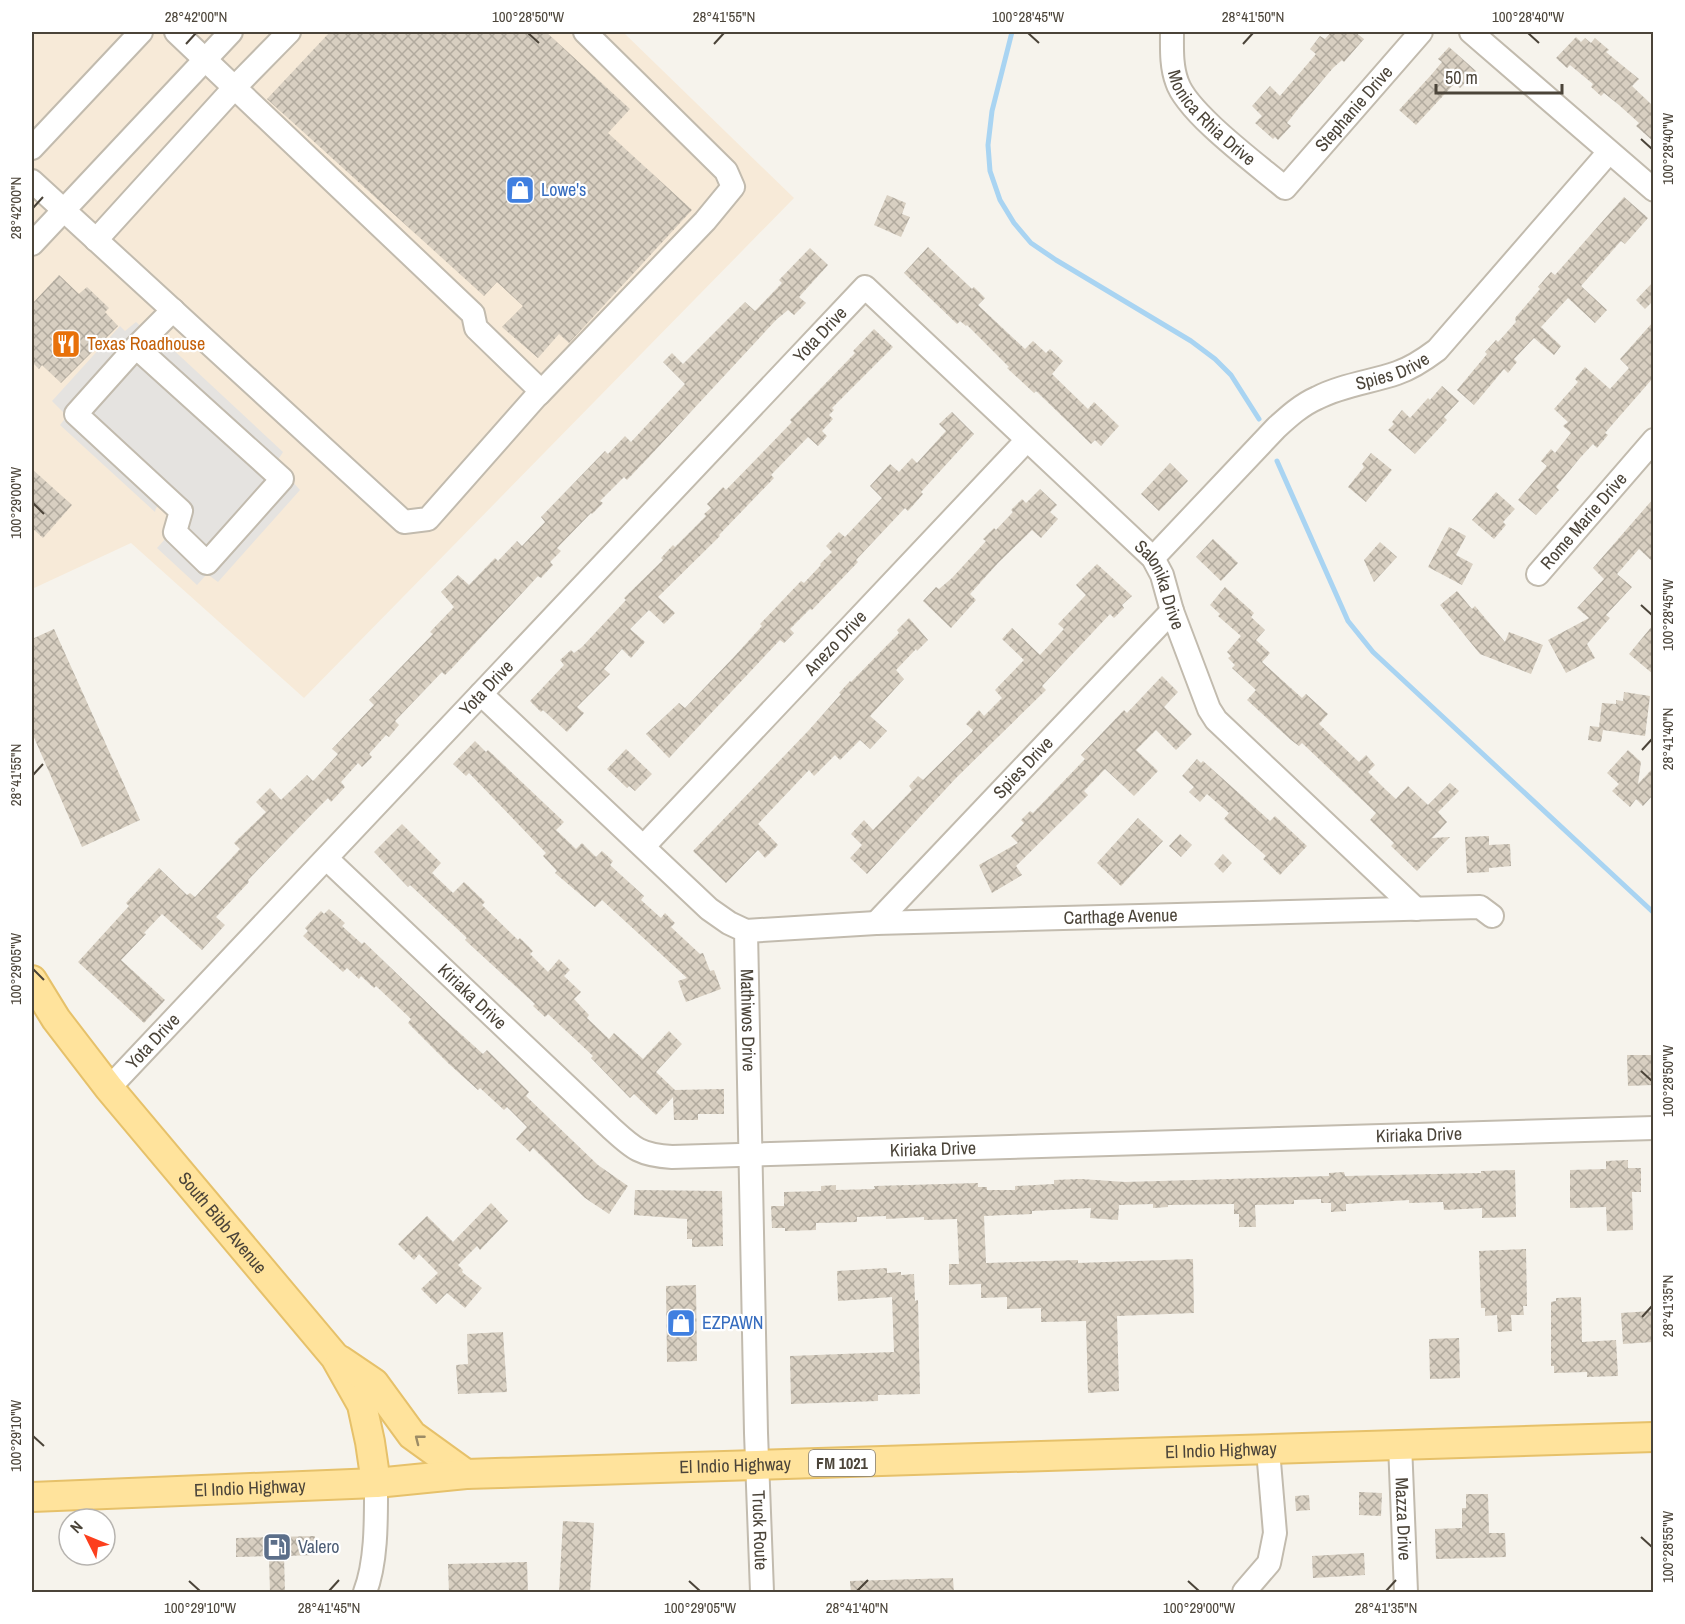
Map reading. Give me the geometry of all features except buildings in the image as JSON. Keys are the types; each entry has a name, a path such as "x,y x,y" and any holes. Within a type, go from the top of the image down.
{"main road":[{"name":"South Bibb Avenue","path":"32,980 56,1019 110,1088 335,1357 362,1405 376,1483"},
{"path":"335,1357 374,1383 412,1435 466,1474"},
{"name":"El Indio Highway","path":"32,1497 376,1483 466,1474 1653,1437"}],"street":[{"path":"32,148 141,32"},
{"path":"176,32 206,58 472,314 476,328 541,391 539,394"},
{"path":"32,244 231,32"},
{"path":"96,240 235,87 289,32"},
{"path":"32,181 404,522 428,519 539,394 734,188 726,171 585,32"},
{"name":"Monica Rhia Drive","path":"1172,32 1171,54 1177,83 1188,102 1200,116 1285,188"},
{"name":"Stephanie Drive","path":"1285,188 1421,32"},
{"path":"1471,32 1653,190"},
{"name":"Spies Drive","path":"1153,558 1275,428 1294,412 1317,397 1347,386 1399,373 1437,350 1609,152"},
{"name":"Salonika Drive","path":"865,287 1026,441 1153,558 1162,575 1172,611 1209,709 1216,720 1416,909"},
{"name":"Yota Drive","path":"110,1088 865,287"},
{"path":"136,347 282,479 207,563 175,532 182,511 76,414 136,347 173,310"},
{"name":"Rome Marie Drive","path":"1538,574 1653,440"},
{"name":"Anezo Drive","path":"644,846 1026,441"},
{"name":"Spies Drive","path":"876,923 1172,611"},
{"path":"481,694 709,909 729,923 746,931"},
{"name":"Kiriaka Drive","path":"327,860 633,1148 650,1156 1653,1128"},
{"name":"Carthage Avenue","path":"746,931 876,923 1480,907 1492,916"},
{"name":"Mathiwos Drive","path":"746,931 757,1466"},
{"name":"Mazza Drive","path":"1400,1444 1406,1593"},
{"path":"1244,1593 1269,1563 1275,1533 1268,1450"},
{"name":"Truck Route","path":"757,1466 762,1593"},
{"path":"364,1593 370,1578 376,1512 376,1483"}],"shaded area":[{"path":"32,32 623,32 794,198 304,698 131,543 32,589"},
{"path":"136,322 155,339 151,349 157,352 166,343 283,452 276,463 300,490 218,582 207,574 197,585 157,548 167,537 171,512 161,504 155,512 60,425 64,420 64,413 52,401 120,326 125,331"}],"waterway":[{"path":"1012,32 992,111 988,145 990,171 1000,200 1014,223 1031,243 1056,260 1191,341 1215,359 1231,375 1259,419"},
{"path":"1277,461 1348,621 1373,652 1654,913"}],"place":[{"name":"Lowe's","path":"520,190"},
{"name":"Texas Roadhouse","path":"66,344"},
{"name":"EZPAWN","path":"681,1323"},
{"name":"Valero","path":"277,1547"}]}
